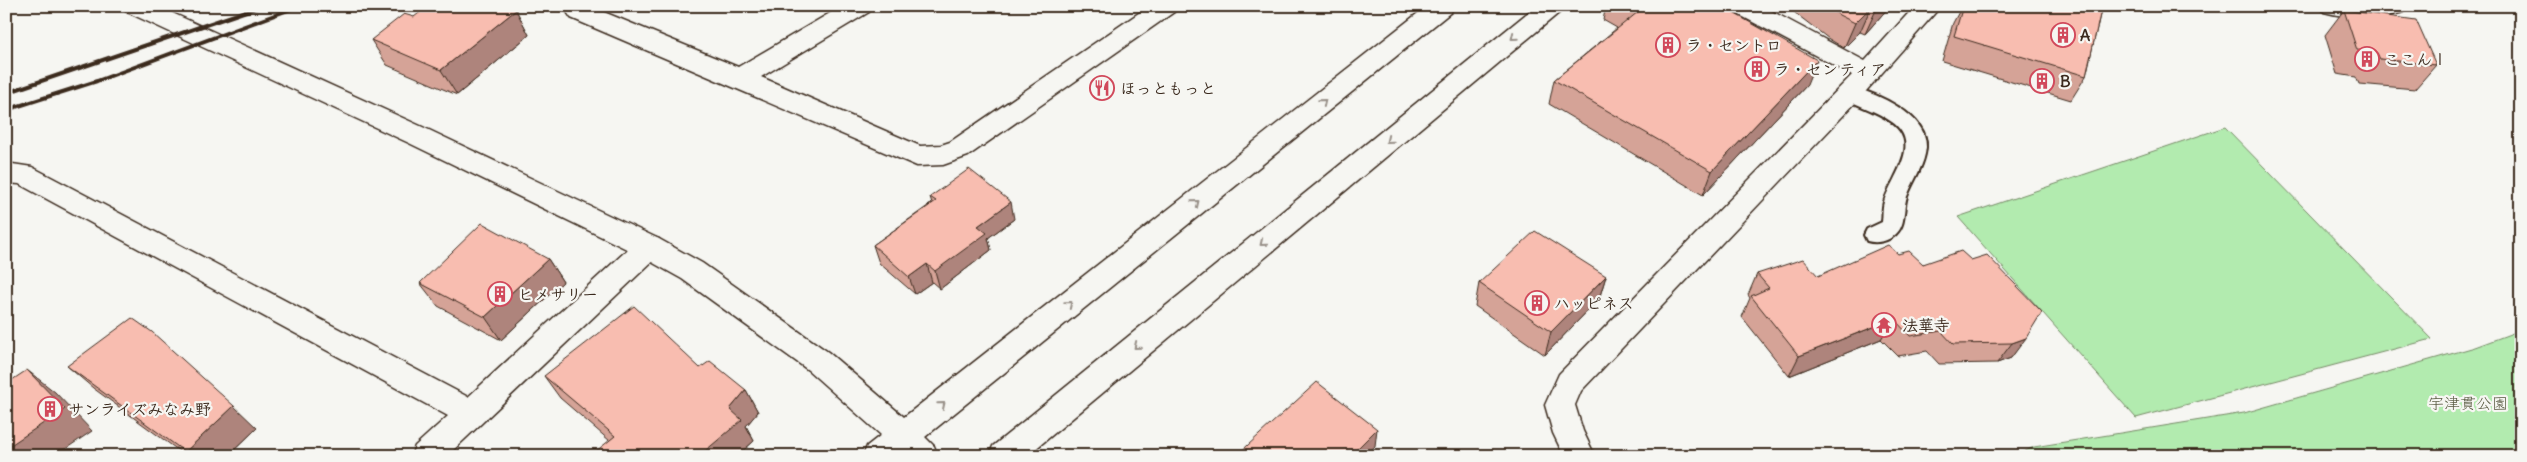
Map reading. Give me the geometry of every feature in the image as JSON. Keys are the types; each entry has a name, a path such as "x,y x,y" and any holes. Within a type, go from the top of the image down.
{"street":[{"path":"135,6 418,136 650,247 692,271 818,361 913,446"},
{"path":"575,6 580,12 740,78 917,156 943,155 959,149 1166,6"},
{"path":"740,78 861,6"},
{"path":"878,456 913,446 1443,6"},
{"path":"1004,456 1552,6"},
{"path":"1742,6 1868,73"},
{"path":"1580,456 1568,433 1560,405 1570,383 1850,93 1929,6"},
{"path":"2332,6 2380,10 2396,6"},
{"path":"6,173 22,174 472,414"},
{"path":"426,456 650,247"}],"lane":[{"path":"1850,93 1898,117 1912,129 1915,136 1915,152 1894,204 1893,221 1890,227 1875,235"}],"green space":[{"path":"2225,127 2432,339 2136,418 1958,217"},
{"name":"宇津貫公園","path":"2521,330 2521,456 2015,456 2034,447 2244,413 2475,347"}],"building":[{"path":"428,6 508,6 516,10 441,70 371,40 404,14 414,17"},
{"path":"1628,6 1721,6 1817,60 1712,171 1554,80 1638,12"},
{"path":"1828,6 1879,6 1876,10 1871,7 1855,23 1839,15"},
{"path":"1963,6 2102,6 2086,76 1954,36"},
{"path":"2344,10 2416,20 2436,65 2380,59 2377,53 2357,50"},
{"path":"969,169 1011,202 978,226 987,233 935,271 927,264 909,277 873,245 936,201 930,197"},
{"path":"482,223 548,259 485,317 420,283"},
{"path":"1535,231 1606,276 1551,332 1479,283"},
{"name":"法華寺","path":"1888,245 1898,254 1909,251 1923,264 1961,251 1971,260 1987,255 2042,312 2026,338 2012,343 1953,344 1941,331 1910,336 1894,319 1799,356 1751,296 1769,288 1757,274 1803,259 1818,276"},
{"path":"634,306 700,368 710,361 746,390 730,409 742,420 699,456 599,456 595,452 615,436 544,376"},
{"path":"132,318 152,332 234,406 185,452 67,366"},
{"path":"27,370 65,409 6,448 6,384"},
{"path":"1317,382 1377,429 1350,456 1236,456"}],"railway":[{"path":"6,93 261,6"},
{"path":"6,110 97,81 299,6"}],"place":[{"name":"A","path":"2063,35"},
{"name":"ラ・セントロ","path":"1668,45"},
{"name":"ここんⅠ","path":"2367,59"},
{"name":"ラ・センティア","path":"1757,69"},
{"name":"B","path":"2042,81"},
{"name":"ほっともっと","path":"1102,88"},
{"name":"ヒメサリー","path":"500,294"},
{"name":"ハッピネス","path":"1537,303"},
{"name":"法華寺","path":"1884,325"},
{"name":"サンライズみなみ野","path":"50,409"}]}
